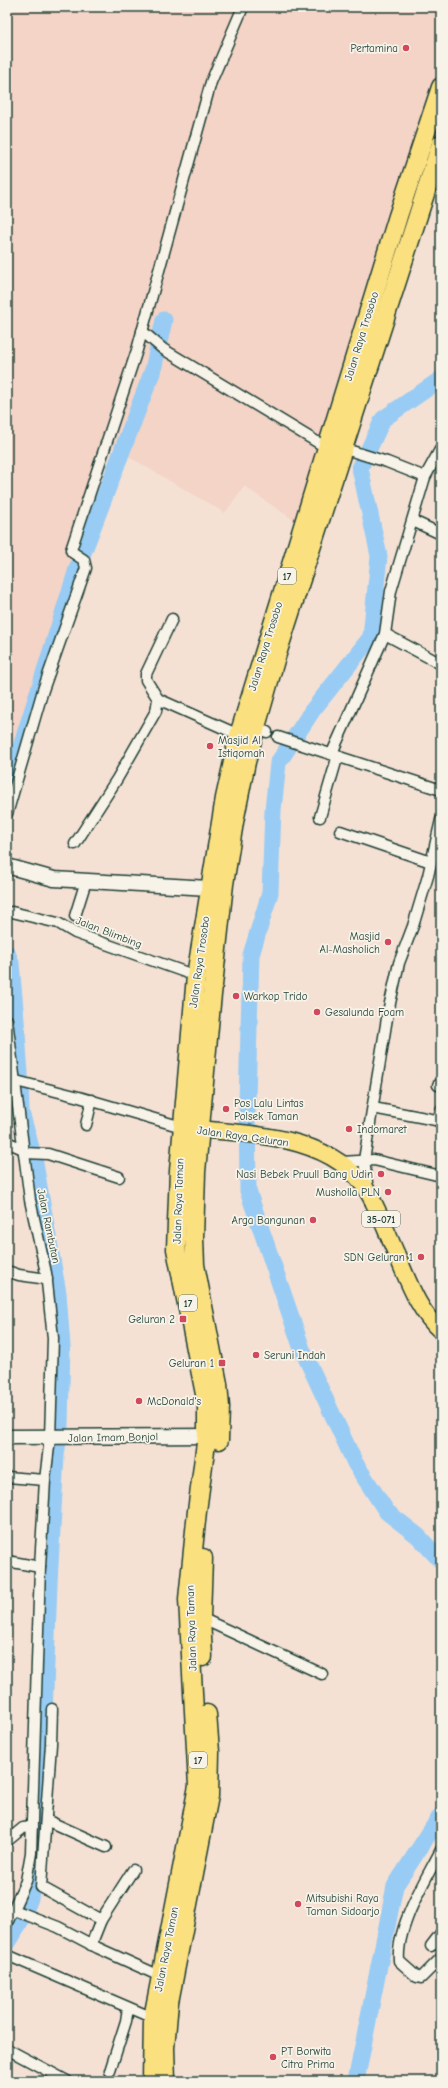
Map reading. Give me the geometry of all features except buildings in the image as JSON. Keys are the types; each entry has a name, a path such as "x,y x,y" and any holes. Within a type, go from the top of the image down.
{"highway":[{"name":"Jalan Raya Trosobo","path":"200,1129 210,1004 224,884 241,784 261,730 341,449 400,208 441,87"},
{"name":"Jalan Raya Trosobo","path":"182,1127 196,976 209,888 225,798 239,735 341,449 441,144"},
{"path":"400,208 406,215 412,217 419,214"},
{"name":"Jalan Raya Taman","path":"166,2081 165,2048 169,2002 209,1796 210,1752 201,1618 213,1436 176,1249 182,1127"},
{"name":"Jalan Raya Taman","path":"152,2081 153,2018 198,1786 188,1599 197,1511 220,1407 218,1384 195,1265 194,1238 200,1129"}],"main road":[{"name":"Jalan Raya Geluran","path":"182,1127 261,1136 315,1149 342,1162 368,1192 418,1302 441,1331"}],"street":[{"path":"7,814 43,690 86,568 80,557 71,550 142,331 211,82 243,7"},
{"path":"142,331 163,349 341,449 373,458 425,477"},
{"path":"320,818 335,754 383,638 391,591 425,477 441,448"},
{"path":"413,521 441,534"},
{"path":"172,619 146,674 146,680 158,699 239,735"},
{"path":"383,638 441,664"},
{"path":"75,844 117,779 156,711 158,699"},
{"path":"280,737 441,790"},
{"path":"368,1192 364,1160 388,1012 399,963 413,926 441,820"},
{"path":"340,831 431,862"},
{"path":"7,866 54,879 209,888"},
{"path":"76,916 86,881"},
{"name":"Jalan Blimbing","path":"12,912 58,923 75,933 196,976"},
{"name":"Jalan Rambutan","path":"7,1020 28,1152 30,1200 47,1279 53,1338 57,1438 45,1480 40,1567 42,1775"},
{"path":"16,1079 182,1127"},
{"path":"86,1125 92,1100"},
{"path":"373,1108 439,1121 441,1110"},
{"path":"7,1142 28,1152 48,1154 119,1177"},
{"path":"342,1162 374,1160 441,1176"},
{"path":"7,1271 19,1275 47,1279"},
{"name":"Jalan Imam Bonjol","path":"7,1437 57,1438 213,1436"},
{"path":"7,1477 45,1480"},
{"path":"7,1561 40,1567"},
{"path":"201,1618 322,1674"},
{"path":"7,1922 20,1913 29,1869 32,1827 42,1775 51,1744 52,1709"},
{"path":"42,1775 46,1820 41,1886 101,1920"},
{"path":"46,1820 106,1847"},
{"path":"7,1841 23,1828 32,1827"},
{"path":"441,1850 405,1923 398,1950 399,1961 417,1977 421,1978 441,1958"},
{"path":"91,1945 101,1920 133,1870"},
{"path":"20,1913 58,1927 91,1945 160,1976"},
{"path":"431,1946 441,1933"},
{"path":"7,1955 153,2018"},
{"path":"110,2071 126,2021 128,2008"},
{"path":"7,2049 67,2081"}],"shaded area":[{"path":"7,7 441,7 441,65 295,521 244,486 225,513 112,447 7,771"}],"waterway":[{"path":"7,791 78,566 153,370 164,320"},
{"path":"441,379 383,419 360,468 379,556 371,637 312,711 278,763 273,810 270,893 251,955 247,1101 248,1191 302,1349 355,1463 387,1512 418,1536 441,1561"},
{"path":"7,953 11,963 20,1073 21,1112 34,1158 58,1293 62,1346 60,1425 56,1456 49,1584 38,1873 26,1910 7,1944"},
{"path":"356,2081 395,1886 441,1815"}],"place":[{"name":"Pertamina","path":"406,48"},
{"name":"Masjid Al Istiqomah","path":"210,746"},
{"name":"Masjid Al-Masholich","path":"388,942"},
{"name":"Warkop Trido","path":"236,996"},
{"name":"Gesalunda Foam","path":"317,1012"},
{"name":"Pos Lalu Lintas Polsek Taman","path":"226,1109"},
{"name":"Indomaret","path":"349,1129"},
{"name":"Nasi Bebek Pruull Bang Udin","path":"381,1174"},
{"name":"Musholla PLN","path":"388,1192"},
{"name":"Arga Bangunan","path":"313,1220"},
{"name":"SDN Geluran 1","path":"421,1257"},
{"name":"Geluran 2","path":"183,1319"},
{"name":"Seruni Indah","path":"256,1355"},
{"name":"Geluran 1","path":"222,1363"},
{"name":"McDonald's","path":"139,1401"},
{"name":"Mitsubishi Raya Taman Sidoarjo","path":"298,1904"},
{"name":"PT Borwita Citra Prima","path":"273,2057"}]}
